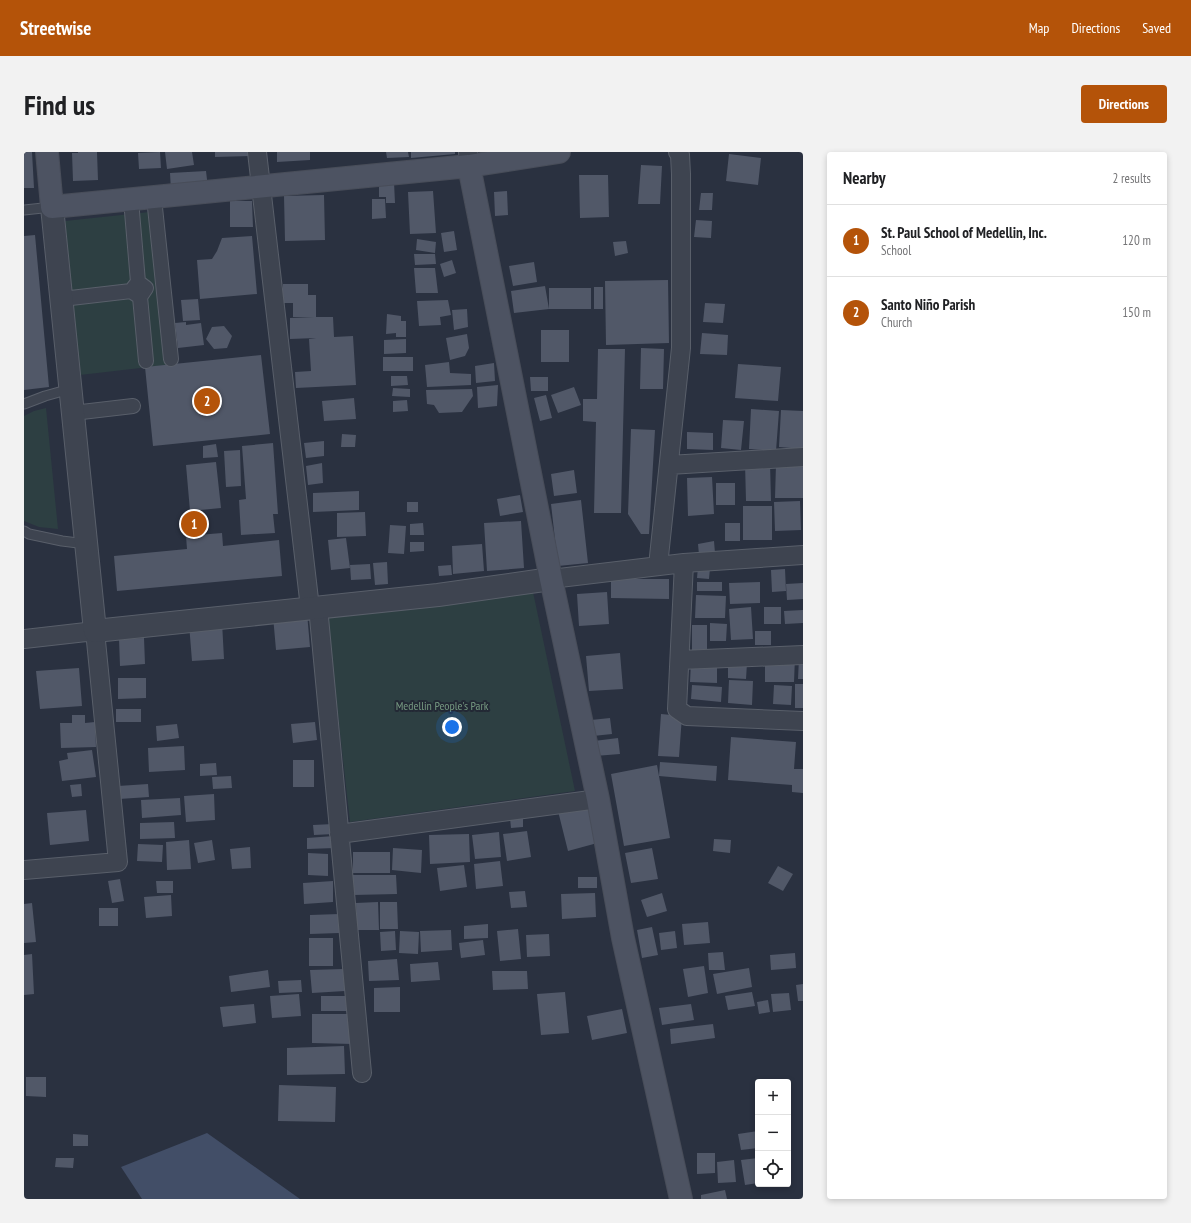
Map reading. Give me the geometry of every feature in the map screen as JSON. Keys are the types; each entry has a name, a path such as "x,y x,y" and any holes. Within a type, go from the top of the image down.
{"main road":[{"path":"47,152 52,208 261,187 468,159 559,152"},
{"path":"468,159 551,580 598,799 623,938 681,1199"}],"street":[{"path":"257,152 314,608 339,834 362,1073"},
{"path":"658,566 682,348 681,174 680,155 678,152"},
{"path":"154,198 171,359"},
{"path":"131,200 136,290 146,361"},
{"path":"24,870 118,862 52,208"},
{"path":"62,299 136,290"},
{"path":"73,413 132,406"},
{"path":"669,465 803,457"},
{"path":"24,639 438,594 684,563 803,555"},
{"path":"684,563 677,709 687,716 803,721"},
{"path":"680,660 803,655"},
{"path":"339,834 598,799"}],"lane":[{"path":"24,210 52,208"},
{"path":"24,404 70,389"},
{"path":"24,531 29,534 62,541 86,544"}],"green space":[{"path":"159,211 175,364 80,375 65,221"},
{"path":"46,408 58,529 39,527 24,521 24,416 34,411"},
{"name":"Medellin People's Park","path":"533,592 575,791 350,822 327,616"}],"water":[{"path":"207,1133 300,1199 142,1199 121,1167"}],"building":[{"path":"24,152 32,152 34,188 24,188"},
{"path":"97,152 98,180 73,181 72,153"},
{"path":"160,152 161,168 139,169 138,153"},
{"path":"165,152 192,152 194,165 167,169"},
{"path":"215,152 249,152 250,156 215,157"},
{"path":"277,152 310,152 310,160 277,162"},
{"path":"386,152 408,152 409,157 387,158"},
{"path":"411,152 455,152 455,154 411,158"},
{"path":"729,154 761,158 758,185 726,181"},
{"path":"641,165 662,166 660,204 638,204"},
{"path":"206,171 208,188 171,191 170,173"},
{"path":"579,175 608,175 609,217 580,218"},
{"path":"379,182 394,182 395,203 386,203 386,197 379,197"},
{"path":"433,191 436,233 410,234 408,192"},
{"path":"507,191 508,215 495,216 494,192"},
{"path":"701,193 713,193 712,210 699,210"},
{"path":"324,195 325,240 285,241 284,196"},
{"path":"372,199 385,199 386,218 372,219"},
{"path":"230,201 252,201 253,227 230,227"},
{"path":"696,220 712,221 711,238 694,237"},
{"path":"454,231 457,250 444,252 441,233"},
{"path":"35,235 49,387 24,390 24,236"},
{"path":"252,236 257,294 200,299 197,260 212,259 222,238"},
{"path":"417,239 436,242 435,253 416,250"},
{"path":"626,241 628,253 615,256 613,242"},
{"path":"414,254 435,254 436,264 415,265"},
{"path":"452,260 456,273 444,277 440,264"},
{"path":"534,262 537,282 513,286 509,266"},
{"path":"414,268 435,268 438,293 416,293"},
{"path":"668,280 669,343 606,345 605,281"},
{"path":"283,284 308,284 308,295 316,295 316,317 333,317 334,337 353,336 356,385 296,388 295,372 311,371 309,339 316,338 290,339 290,318 314,317 293,317 293,303 283,303"},
{"path":"545,286 549,309 514,313 511,291"},
{"path":"594,287 603,287 603,309 594,309"},
{"path":"549,288 591,288 591,309 549,309"},
{"path":"198,299 200,320 183,321 181,300"},
{"path":"448,300 451,315 440,317 441,325 419,326 417,301"},
{"path":"705,303 725,304 723,323 703,322"},
{"path":"467,309 468,327 454,330 452,310"},
{"path":"387,314 401,316 401,321 406,321 406,337 396,337 396,333 386,334"},
{"path":"186,322 186,325 201,323 204,345 178,348 175,323"},
{"path":"224,326 232,336 227,348 214,349 206,339 212,327"},
{"path":"541,330 569,330 569,362 541,362"},
{"path":"702,333 728,335 727,355 700,354"},
{"path":"467,334 469,348 465,356 450,360 446,338"},
{"path":"406,339 406,353 384,354 384,340"},
{"path":"641,348 664,349 663,389 640,389"},
{"path":"598,349 625,349 621,513 594,513 596,422 583,421 583,399 597,399"},
{"path":"261,355 270,434 153,446 145,367"},
{"path":"383,357 413,357 413,371 383,371"},
{"path":"449,362 450,373 471,374 471,385 427,387 425,365"},
{"path":"494,363 495,381 476,383 475,366"},
{"path":"738,364 781,367 778,401 735,398"},
{"path":"391,376 407,376 408,385 391,386"},
{"path":"530,377 548,377 548,391 531,391"},
{"path":"498,385 497,406 478,408 477,387"},
{"path":"574,387 581,405 558,413 551,395"},
{"path":"393,388 410,389 410,397 392,396"},
{"path":"472,389 473,396 462,412 439,413 434,405 427,404 426,390"},
{"path":"546,395 552,418 540,421 534,398"},
{"path":"354,398 356,419 324,421 322,401"},
{"path":"407,400 408,411 393,412 393,401"},
{"path":"751,409 779,411 776,451 749,449"},
{"path":"781,410 803,411 803,449 779,447"},
{"path":"723,420 744,421 741,450 721,448"},
{"path":"631,429 655,430 649,534 641,534 628,514"},
{"path":"687,432 713,433 713,450 687,449"},
{"path":"342,434 356,435 355,447 341,447"},
{"path":"324,441 324,456 306,458 304,443"},
{"path":"273,443 278,514 273,514 275,533 241,535 239,500 246,499 242,446"},
{"path":"216,444 218,457 203,458 203,446"},
{"path":"240,450 241,486 226,487 224,451"},
{"path":"216,462 221,508 190,511 186,465"},
{"path":"770,462 771,501 746,501 745,463"},
{"path":"322,463 323,483 308,485 306,466"},
{"path":"776,464 803,464 803,498 775,498"},
{"path":"574,470 577,493 554,496 551,474"},
{"path":"712,477 714,514 688,516 687,478"},
{"path":"716,483 735,483 735,505 716,505"},
{"path":"359,491 359,510 313,512 313,493"},
{"path":"520,495 523,512 500,516 497,499"},
{"path":"581,500 588,563 558,566 551,504"},
{"path":"800,501 801,530 775,531 774,502"},
{"path":"407,502 418,502 418,512 407,512"},
{"path":"743,506 772,506 772,540 743,540"},
{"path":"365,512 366,536 337,537 337,513"},
{"path":"521,521 524,568 487,571 484,523"},
{"path":"423,523 424,535 410,535 410,524"},
{"path":"725,523 740,523 740,541 725,541"},
{"path":"390,525 406,526 404,554 388,553"},
{"path":"222,533 223,546 279,540 282,576 117,591 114,556 187,549 186,536"},
{"path":"346,538 350,568 331,570 328,540"},
{"path":"714,541 715,553 699,555 698,544"},
{"path":"410,542 424,542 424,551 410,552"},
{"path":"482,544 484,571 453,574 452,546"},
{"path":"387,562 388,584 375,585 373,563"},
{"path":"370,564 371,579 351,580 350,565"},
{"path":"451,565 452,575 439,576 438,566"},
{"path":"698,567 710,568 709,579 697,578"},
{"path":"785,569 786,591 772,592 771,570"},
{"path":"611,579 669,579 669,599 611,598"},
{"path":"697,582 722,582 722,591 697,591"},
{"path":"760,582 760,603 730,604 729,583"},
{"path":"803,583 803,599 787,600 786,584"},
{"path":"607,592 609,624 579,626 577,594"},
{"path":"696,595 726,596 725,618 695,618"},
{"path":"751,607 753,639 731,640 729,609"},
{"path":"764,607 781,607 781,624 764,624"},
{"path":"803,610 803,623 785,624 784,611"},
{"path":"307,613 310,647 276,650 273,616"},
{"path":"222,622 224,659 192,661 189,624"},
{"path":"710,623 727,624 726,641 710,641"},
{"path":"692,625 707,625 707,650 692,650"},
{"path":"755,631 771,631 771,645 755,645"},
{"path":"144,638 145,664 120,666 119,639"},
{"path":"620,653 623,689 589,691 586,656"},
{"path":"765,657 795,657 794,682 765,682"},
{"path":"799,658 803,658 803,679 798,679"},
{"path":"691,662 717,663 717,683 690,682"},
{"path":"728,662 747,663 746,679 728,678"},
{"path":"79,668 82,706 40,709 36,671"},
{"path":"118,678 146,678 146,698 118,699"},
{"path":"729,680 753,681 752,705 728,703"},
{"path":"795,684 803,684 803,708 795,708"},
{"path":"692,685 722,687 721,702 691,699"},
{"path":"774,685 792,686 791,705 773,704"},
{"path":"116,709 141,709 141,722 116,722"},
{"path":"661,714 682,716 679,757 658,756"},
{"path":"72,715 85,715 85,723 95,722 96,747 61,748 60,723 72,723"},
{"path":"610,718 612,734 593,736 591,720"},
{"path":"315,722 317,740 293,743 291,724"},
{"path":"177,724 179,738 157,741 156,726"},
{"path":"731,737 796,742 794,769 803,769 803,793 792,792 792,785 728,780"},
{"path":"618,738 620,754 595,756 594,741"},
{"path":"184,746 185,770 149,772 148,748"},
{"path":"92,750 96,777 62,781 59,761 68,759 67,753"},
{"path":"293,760 314,760 314,787 293,787"},
{"path":"660,762 717,766 716,781 659,776"},
{"path":"216,763 217,775 200,776 200,764"},
{"path":"657,765 670,838 624,846 611,774"},
{"path":"231,776 232,788 213,789 212,777"},
{"path":"81,784 82,796 72,797 70,785"},
{"path":"148,784 149,797 119,799 118,786"},
{"path":"214,794 215,820 186,822 184,796"},
{"path":"180,798 181,815 142,818 141,800"},
{"path":"590,803 601,842 568,851 558,811"},
{"path":"86,810 89,841 50,845 47,813"},
{"path":"523,817 523,827 511,828 510,818"},
{"path":"174,822 175,838 140,839 140,823"},
{"path":"333,824 334,834 314,835 313,825"},
{"path":"527,831 531,857 507,861 503,834"},
{"path":"499,832 501,857 475,859 472,835"},
{"path":"469,834 470,862 430,864 429,835"},
{"path":"334,836 335,848 307,849 307,838"},
{"path":"714,839 731,840 730,853 713,851"},
{"path":"189,840 191,869 167,870 166,842"},
{"path":"212,840 215,860 198,863 194,843"},
{"path":"138,844 163,845 162,862 137,861"},
{"path":"250,847 251,868 232,869 230,849"},
{"path":"393,848 422,850 421,873 392,870"},
{"path":"652,848 658,879 631,883 625,853"},
{"path":"353,852 390,852 390,873 353,873"},
{"path":"308,853 328,854 328,876 308,875"},
{"path":"500,861 503,886 476,889 474,864"},
{"path":"464,865 467,887 440,891 437,868"},
{"path":"778,866 793,874 783,891 768,883"},
{"path":"353,875 396,875 397,894 353,895"},
{"path":"578,877 597,877 597,888 578,888"},
{"path":"120,879 124,901 112,903 108,881"},
{"path":"156,881 173,881 173,893 157,893"},
{"path":"333,881 333,902 304,904 303,883"},
{"path":"525,891 527,907 511,908 509,892"},
{"path":"595,893 596,917 562,919 561,894"},
{"path":"662,893 667,911 647,917 641,900"},
{"path":"171,895 172,916 146,918 144,897"},
{"path":"378,902 379,930 357,930 356,903"},
{"path":"380,902 397,902 398,929 380,929"},
{"path":"32,903 36,942 24,943 24,904"},
{"path":"99,908 118,908 118,926 99,926"},
{"path":"339,914 339,933 310,934 310,915"},
{"path":"708,922 710,943 684,945 682,924"},
{"path":"488,924 488,938 464,939 464,926"},
{"path":"652,927 658,955 642,958 637,930"},
{"path":"518,929 521,959 500,961 497,931"},
{"path":"451,930 452,950 421,952 420,931"},
{"path":"395,931 396,950 381,951 380,932"},
{"path":"400,931 419,932 418,954 399,953"},
{"path":"675,931 677,948 661,950 659,933"},
{"path":"549,934 550,956 527,957 526,935"},
{"path":"309,938 333,938 333,966 309,966"},
{"path":"483,940 485,955 461,958 459,943"},
{"path":"723,952 725,970 709,970 708,953"},
{"path":"795,953 796,968 771,970 770,955"},
{"path":"32,954 34,994 24,995 24,955"},
{"path":"397,959 399,980 369,981 368,961"},
{"path":"438,962 440,980 411,982 410,964"},
{"path":"704,966 708,993 688,997 683,969"},
{"path":"749,968 752,987 717,994 713,974"},
{"path":"344,969 345,991 312,993 310,970"},
{"path":"268,970 270,987 231,992 229,976"},
{"path":"492,971 527,971 528,989 493,990"},
{"path":"301,980 302,992 279,993 278,981"},
{"path":"803,984 803,1001 798,1001 796,985"},
{"path":"400,987 400,1012 374,1012 374,988"},
{"path":"565,992 569,1033 541,1035 537,994"},
{"path":"752,992 755,1006 728,1010 725,996"},
{"path":"789,993 791,1010 773,1012 771,994"},
{"path":"299,994 301,1016 272,1018 270,996"},
{"path":"321,996 353,996 354,1011 321,1011"},
{"path":"768,1000 770,1012 759,1014 757,1002"},
{"path":"254,1004 256,1023 223,1027 220,1007"},
{"path":"691,1004 694,1020 662,1025 659,1008"},
{"path":"622,1009 627,1033 592,1040 587,1016"},
{"path":"312,1014 353,1014 353,1044 312,1043"},
{"path":"713,1024 715,1038 671,1044 670,1029"},
{"path":"344,1046 345,1074 287,1075 287,1048"},
{"path":"26,1077 46,1077 46,1097 26,1096"},
{"path":"279,1085 336,1087 335,1122 278,1121"},
{"path":"755,1131 755,1148 741,1150 738,1134"},
{"path":"73,1134 88,1135 88,1146 73,1146"},
{"path":"697,1153 715,1153 715,1173 697,1174"},
{"path":"56,1158 74,1158 73,1168 55,1167"},
{"path":"755,1158 755,1183 745,1185 741,1160"},
{"path":"734,1160 736,1182 718,1183 717,1162"},
{"path":"725,1190 727,1199 701,1199 701,1195"}],"place":[{"name":"Santo Niño Parish","path":"207,401"},
{"name":"St. Paul School of Medellin, Inc.","path":"194,524"}]}
